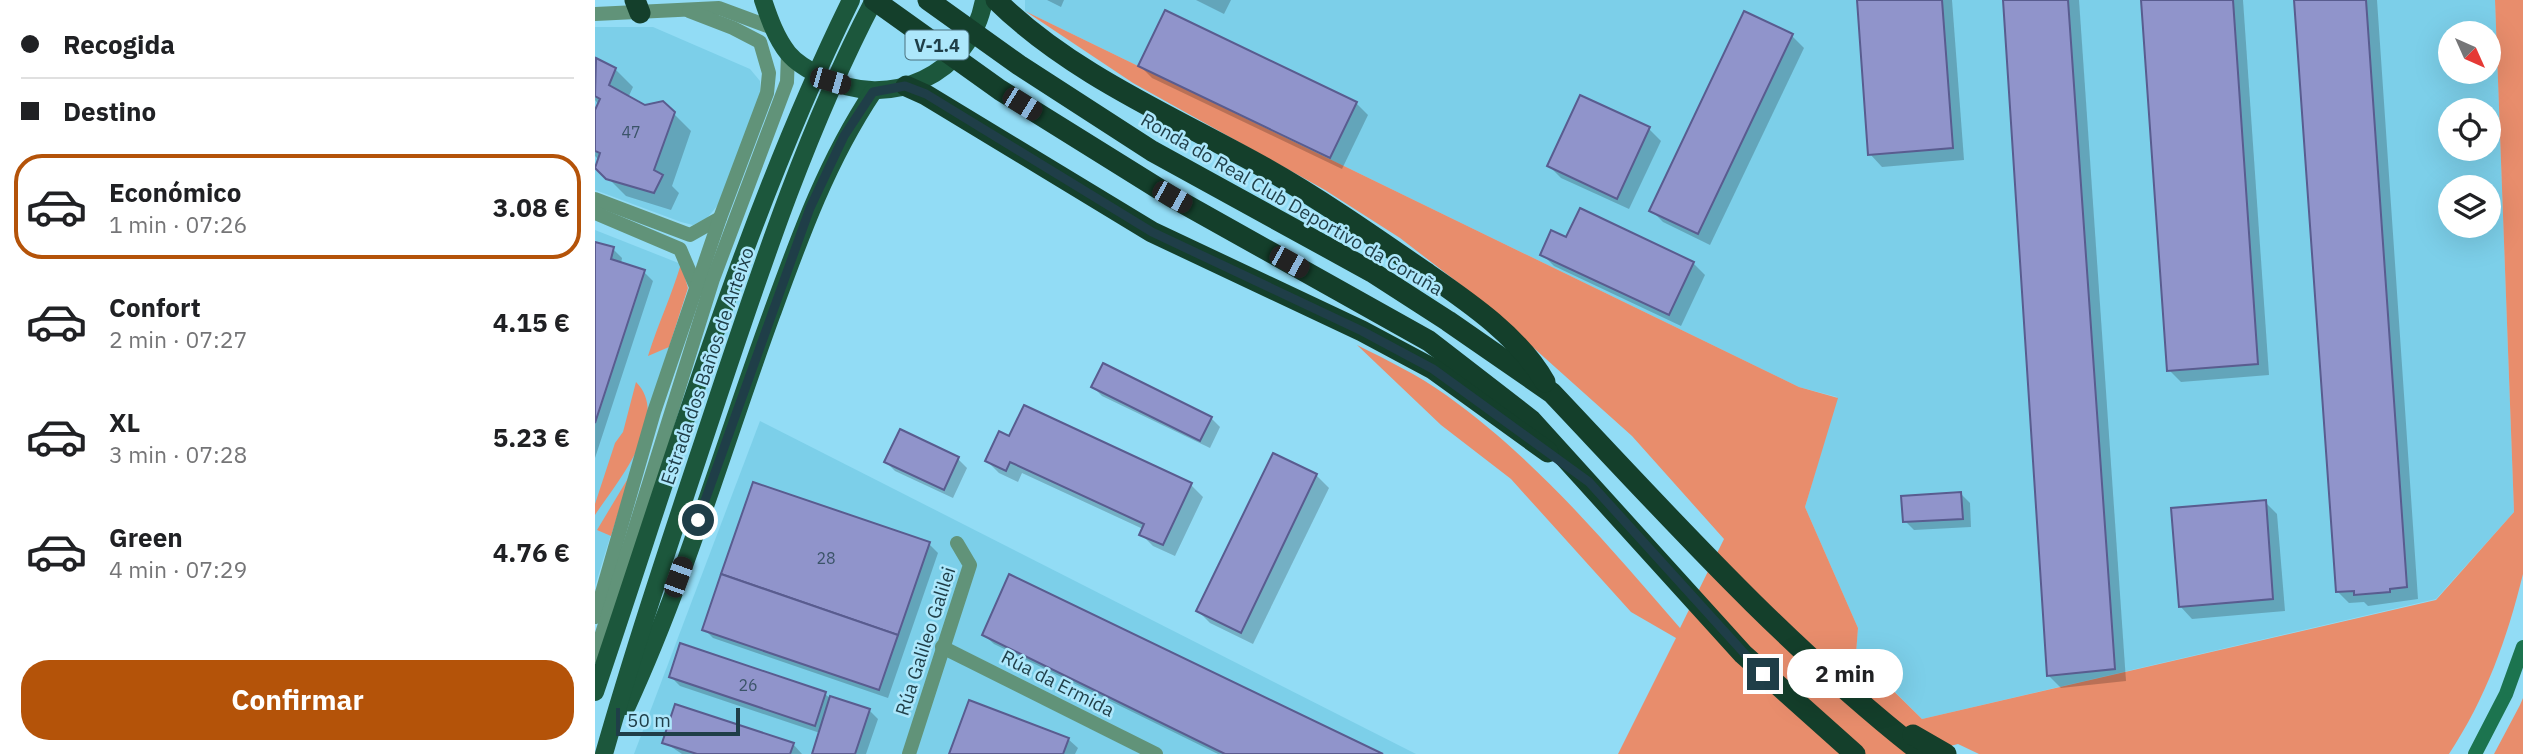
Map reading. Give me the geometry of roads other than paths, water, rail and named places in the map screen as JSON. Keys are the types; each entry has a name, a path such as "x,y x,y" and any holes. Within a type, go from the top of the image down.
{"highway":[{"name":"V-1.4","path":"874,0 1000,90 1172,197 1429,341 1531,420 1753,664 1855,754"},
{"name":"Ronda do Real Club Deportivo da Coruña","path":"928,0 1019,65 1152,150 1372,272 1552,393 1805,656 1870,713 1923,754"},
{"path":"996,0 1022,25 1075,60 1150,107 1266,169 1350,220 1464,299 1533,362 1552,393"},
{"path":"905,86 926,94 1152,232 1362,331 1433,369 1589,482"},
{"path":"1870,713 1946,754"}],"main road":[{"path":"763,0 773,28 788,54 803,67 830,81 873,92 905,86 930,77 960,54 971,38 984,0"},
{"name":"Estrada dos Baños de Arteixo","path":"595,691 744,254 810,88 851,0"},
{"name":"Estrada dos Baños de Arteixo","path":"605,754 639,633 765,259 830,93 874,0"},
{"path":"605,754 662,619 810,208 844,136 873,92"},
{"path":"2475,754 2506,694 2523,647"}],"street":[{"path":"595,14 637,6 688,11 719,8 773,28"},
{"name":"Estrada dos Baños de Arteixo","path":"595,617 653,412 720,218 767,93 769,73 759,42 688,11"},
{"name":"Estrada dos Baños de Arteixo","path":"595,656 717,268 787,82 788,54"},
{"name":"Estrada dos Baños de Arteixo","path":"720,218 769,132"},
{"path":"595,199 690,234 720,218"},
{"path":"595,213 680,249 697,289"},
{"name":"Rúa Galileo Galilei","path":"909,754 970,565 957,543"},
{"name":"Rúa da Ermida","path":"942,648 1156,754"}]}
